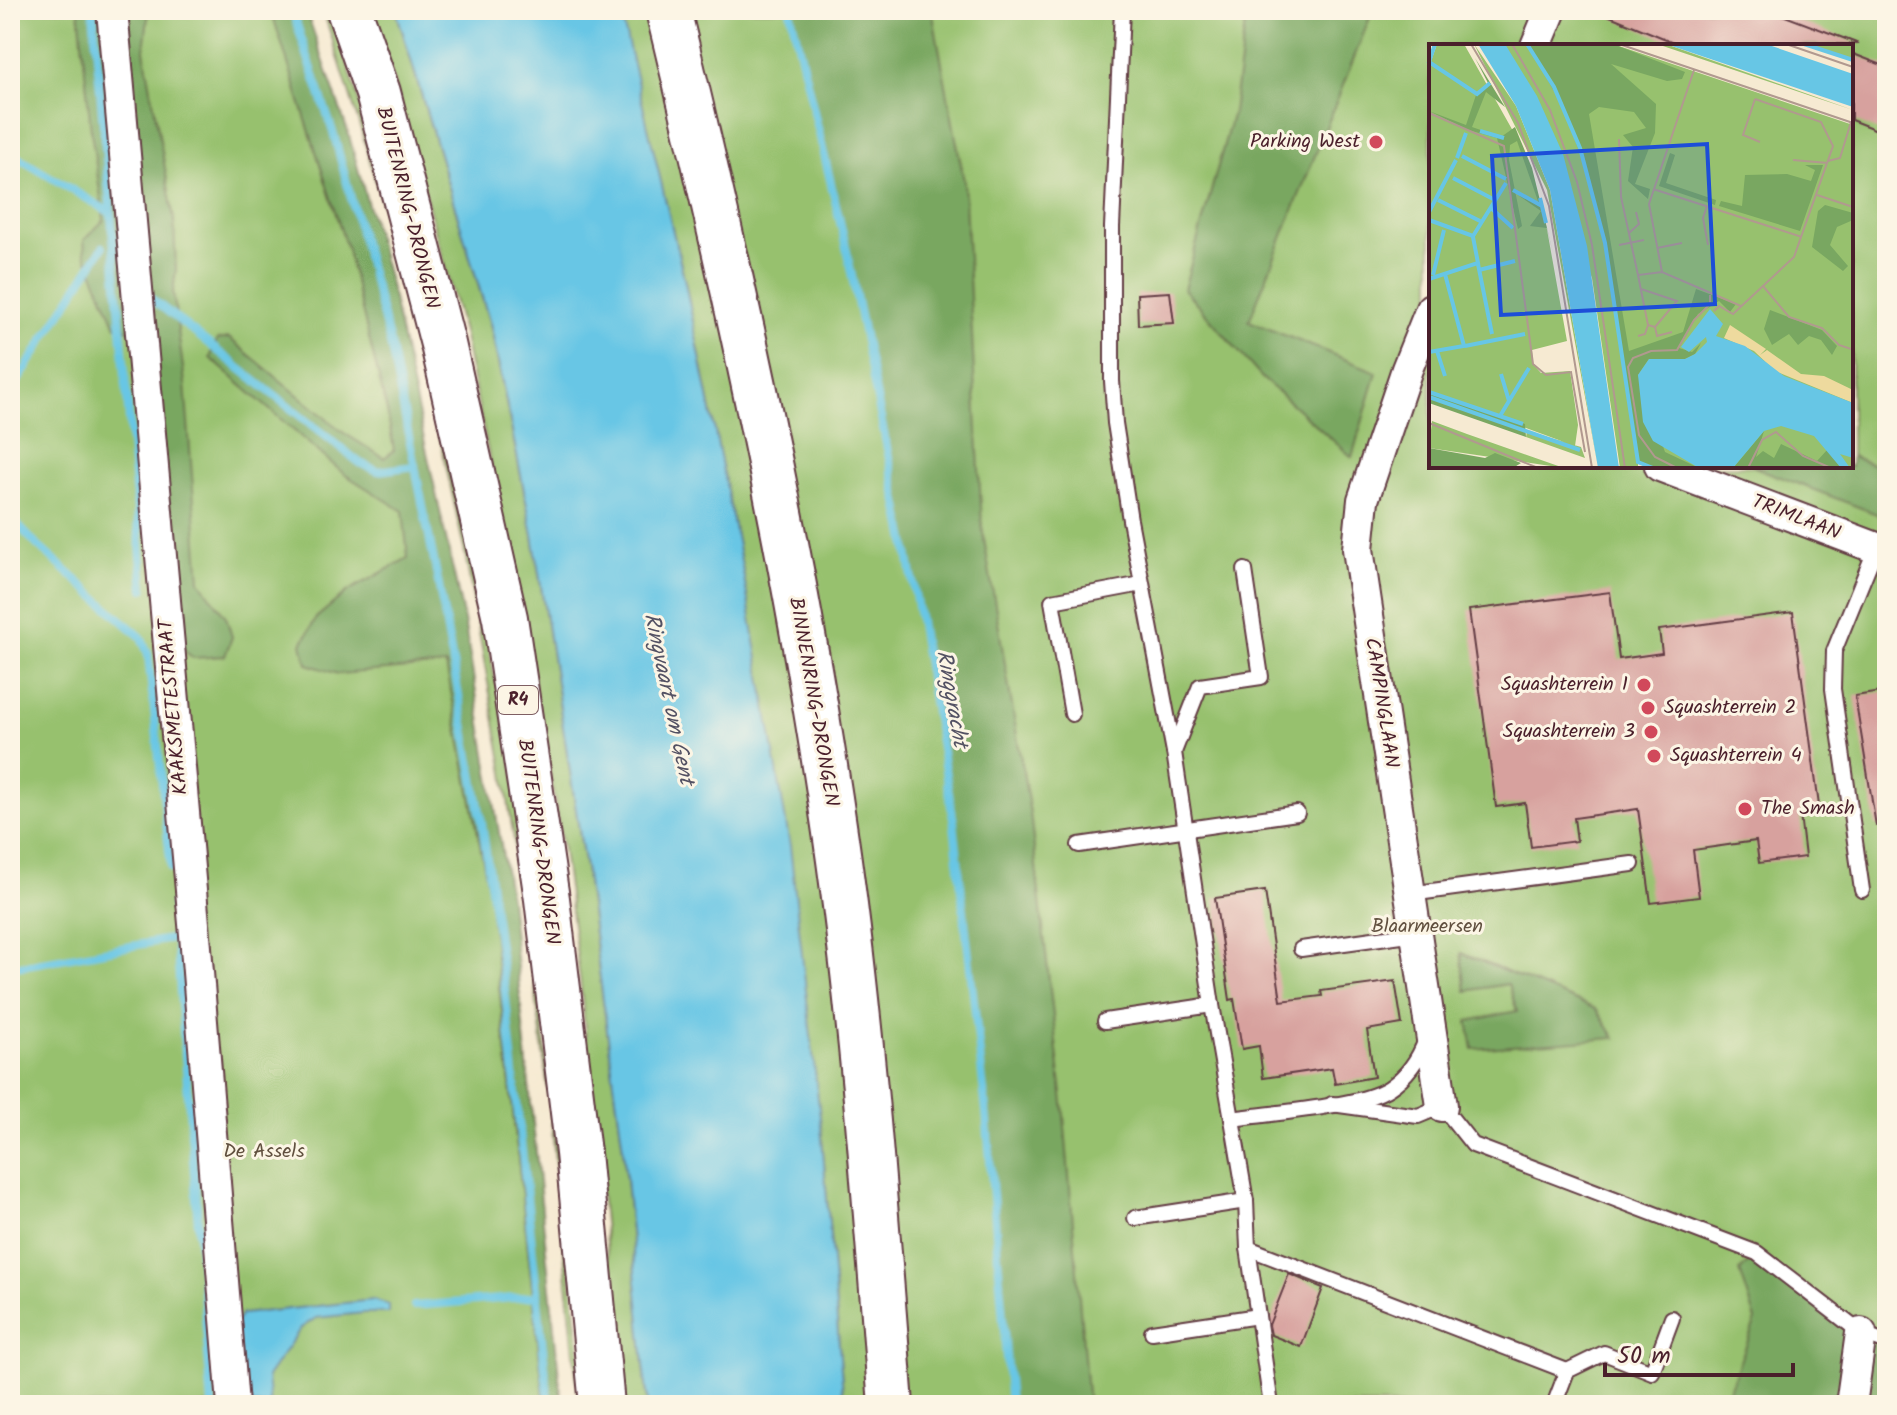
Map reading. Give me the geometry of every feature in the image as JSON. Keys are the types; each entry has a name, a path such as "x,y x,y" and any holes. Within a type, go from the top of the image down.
{"highway":[{"name":"BUITENRING-DRONGEN","path":"349,10 378,93 443,344 505,618 549,915 578,1153 602,1405"},
{"name":"BINNENRING-DRONGEN","path":"668,10 731,272 789,563 836,840 868,1121 891,1405"}],"street":[{"name":"KAAKSMETESTRAAT","path":"112,10 233,1405"},
{"path":"1537,44 1551,10"},
{"name":"CAMPINGLAAN","path":"1429,320 1419,374 1363,500 1358,549 1442,1106"},
{"name":"TRIMLAAN","path":"1665,468 1881,550"},
{"path":"1851,1405 1874,1338"}],"lane":[{"path":"1122,10 1112,227 1112,381 1121,462 1174,752 1212,1005 1246,1201 1248,1248 1271,1405"},
{"path":"1862,890 1833,689 1834,648 1881,550"},
{"path":"1174,752 1200,686 1261,677 1245,570"},
{"path":"1072,714 1052,601 1142,584"},
{"path":"1079,845 1297,813"},
{"path":"1410,894 1632,864"},
{"path":"1301,949 1416,933"},
{"path":"1105,1021 1212,1005"},
{"path":"1232,1119 1365,1098 1389,1088 1411,1069 1422,1051 1429,1028"},
{"path":"1332,1104 1418,1116 1442,1106 1473,1145 1757,1253 1874,1338"},
{"path":"1135,1218 1246,1201"},
{"path":"1248,1248 1567,1371"},
{"path":"1152,1332 1258,1316"},
{"path":"1554,1405 1567,1371 1604,1353 1652,1372 1672,1318"}],"green space":[{"name":"De Assels","path":"10,10 288,10 444,630 489,892 545,1405 10,1405"},
{"path":"79,10 149,10 144,50 174,219 176,270 173,292 185,383 200,581 226,617 232,637 225,656 193,658 174,642 147,335 116,326 85,254 84,240 104,220"},
{"path":"271,10 306,10 348,132 390,285 464,620 510,899 562,1405 545,1405 489,892 446,665 338,674 307,664 302,644 316,618 348,591 408,558 403,511 344,474 210,358 217,340 229,338 344,433 384,458 394,450 346,246"},
{"path":"323,10 332,10 424,326 514,773 586,1405 579,1405 549,1097 529,941 504,773 465,553 416,327 362,133"},
{"path":"370,10 396,10 491,328 533,535 586,874 623,1149 648,1405 622,1405 580,978 562,843 523,618 463,332 395,84"},
{"name":"Blaarmeersen","path":"619,10 1887,10 1887,1405 844,1405 821,1126 743,571 685,282"},
{"path":"790,10 932,10 964,181 982,527 1030,813 1063,1103 1088,1405 1010,1405 986,1110 954,823 906,541 846,247"},
{"path":"1247,10 1373,10 1249,321 1377,372 1352,457 1262,378 1184,289 1233,112"},
{"path":"1853,457 1887,470 1887,518 1757,468 1853,468"},
{"path":"1461,953 1596,1009 1615,1038 1473,1049 1468,1021 1517,1011 1508,984 1466,991"},
{"path":"1757,1253 1861,1333 1851,1405 1723,1405 1756,1320 1740,1271"},
{"path":"1866,1341 1887,1349 1887,1405 1859,1405"}],"water":[{"name":"Ringvaart om Gent","path":"396,10 619,10 622,18 685,282 743,571 790,846 821,1126 844,1405 648,1405 623,1149 586,874 533,535 491,327"},
{"path":"373,1300 389,1305 389,1313 316,1318 301,1328 267,1377 270,1405 242,1405 236,1323 242,1314"}],"building":[{"path":"1595,10 1769,10 1859,44 1853,44 1678,44"},
{"path":"1853,54 1887,67 1887,134 1853,121"},
{"path":"1170,292 1174,323 1138,325 1137,294"},
{"path":"1610,592 1619,659 1662,653 1659,630 1793,612 1820,813 1800,815 1805,857 1759,863 1756,841 1693,850 1699,897 1651,903 1638,809 1574,818 1577,841 1531,847 1525,803 1496,807 1469,610"},
{"path":"1887,691 1887,825 1876,826 1855,696"},
{"name":"Blaarmeersen","path":"1265,891 1281,1001 1322,996 1321,991 1395,981 1402,1024 1367,1030 1374,1077 1335,1084 1332,1068 1263,1078 1259,1046 1242,1049 1234,999 1230,1000 1215,898"},
{"path":"1289,1274 1323,1288 1301,1347 1271,1335 1269,1325"}],"waterway":[{"path":"93,10 144,589"},
{"path":"292,10 334,135 390,343 438,581 482,823 505,991 549,1405"},
{"name":"Ringgracht","path":"790,10 846,247 906,541 954,823 986,1110 1010,1405"},
{"path":"10,153 111,213"},
{"path":"10,393 103,247"},
{"path":"148,296 360,463 378,471 415,466"},
{"path":"10,517 38,546 141,637 148,654 171,868"},
{"path":"173,904 176,938"},
{"path":"10,968 176,938 212,1405"},
{"path":"414,1306 538,1296"}],"place":[{"name":"Parking West","path":"1376,142"},
{"name":"Squashterrein 1","path":"1644,685"},
{"name":"Squashterrein 2","path":"1648,708"},
{"name":"Squashterrein 3","path":"1651,732"},
{"name":"Squashterrein 4","path":"1654,756"},
{"name":"The Smash","path":"1745,809"}]}
